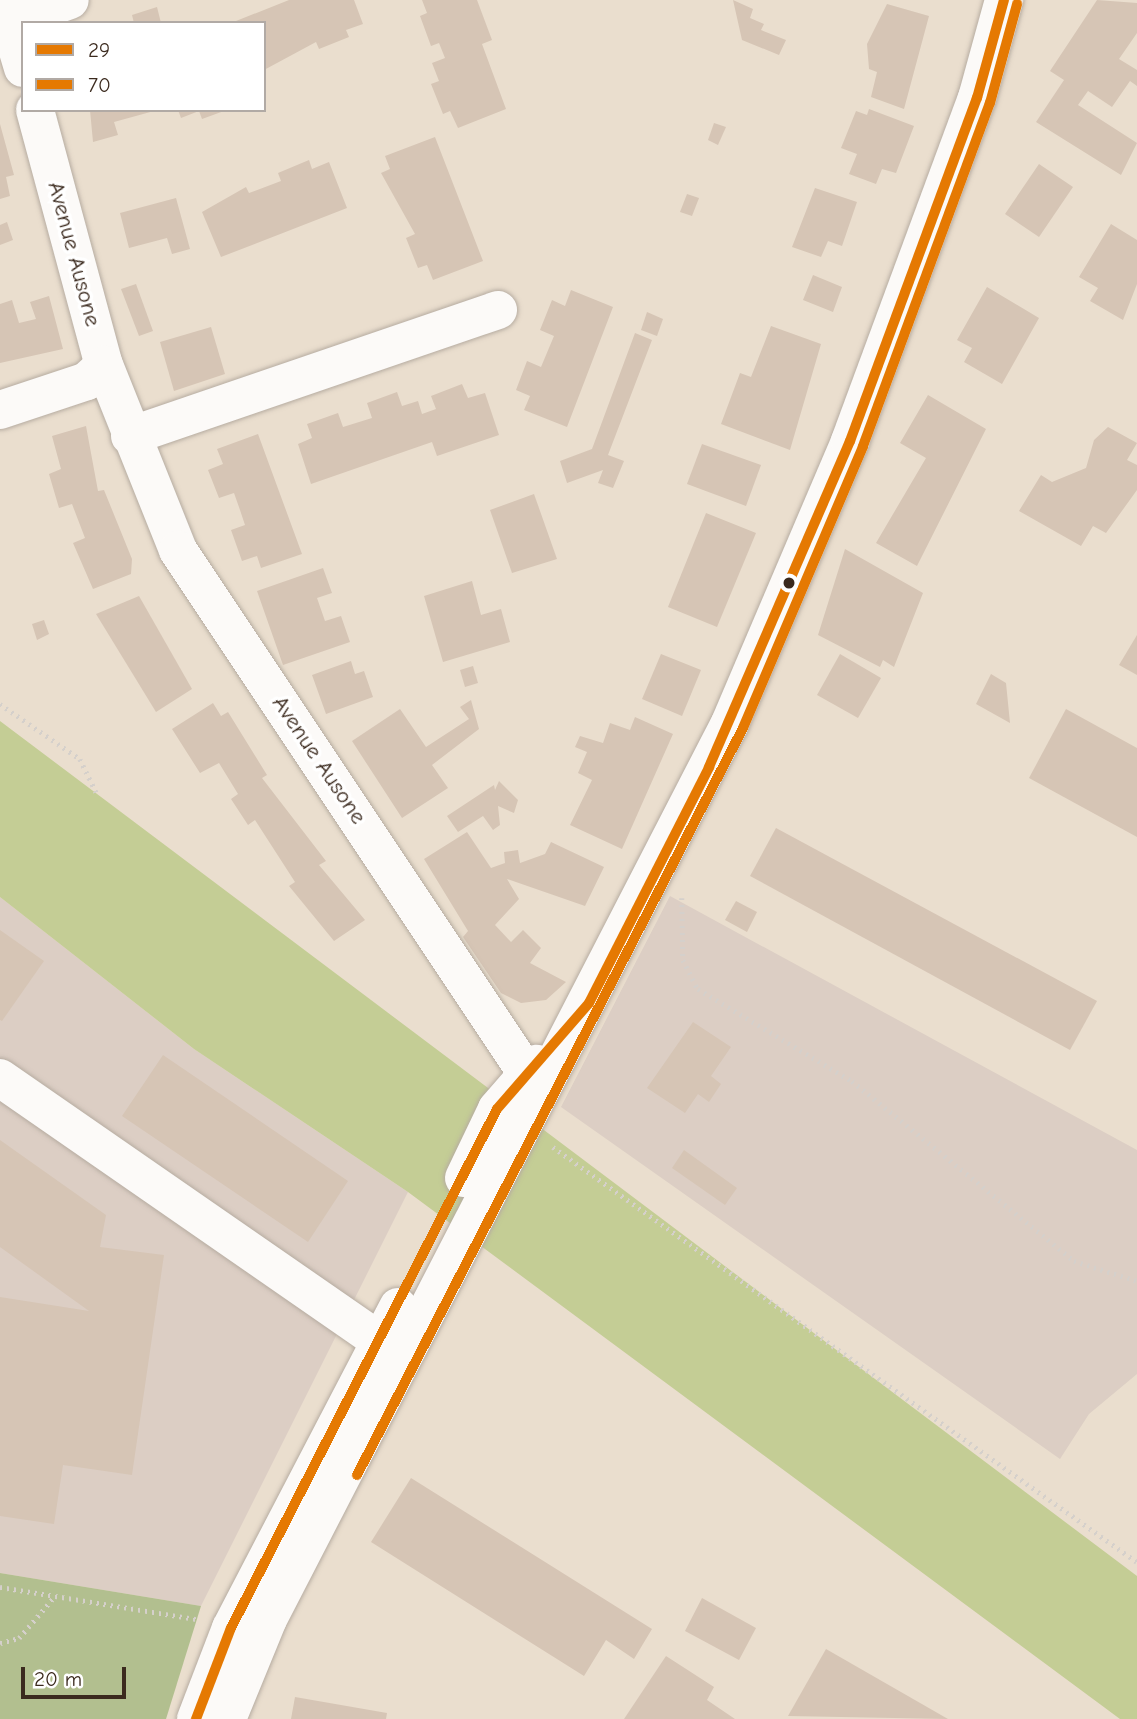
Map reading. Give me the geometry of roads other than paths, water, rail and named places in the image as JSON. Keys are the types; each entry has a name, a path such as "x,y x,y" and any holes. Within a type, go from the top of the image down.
{"street":[{"path":"21,61 8,15 70,0"},
{"path":"196,1719 231,1628 483,1139 533,1083 589,1003 730,723 850,441 977,98 1004,0"},
{"name":"Avenue Ausone","path":"36,112 104,365 130,436 178,550 533,1083"},
{"path":"130,436 498,310"},
{"path":"0,410 88,381 104,365"},
{"path":"0,1078 380,1341 391,1378"},
{"path":"227,1719 268,1619 391,1378 533,1083"}]}
